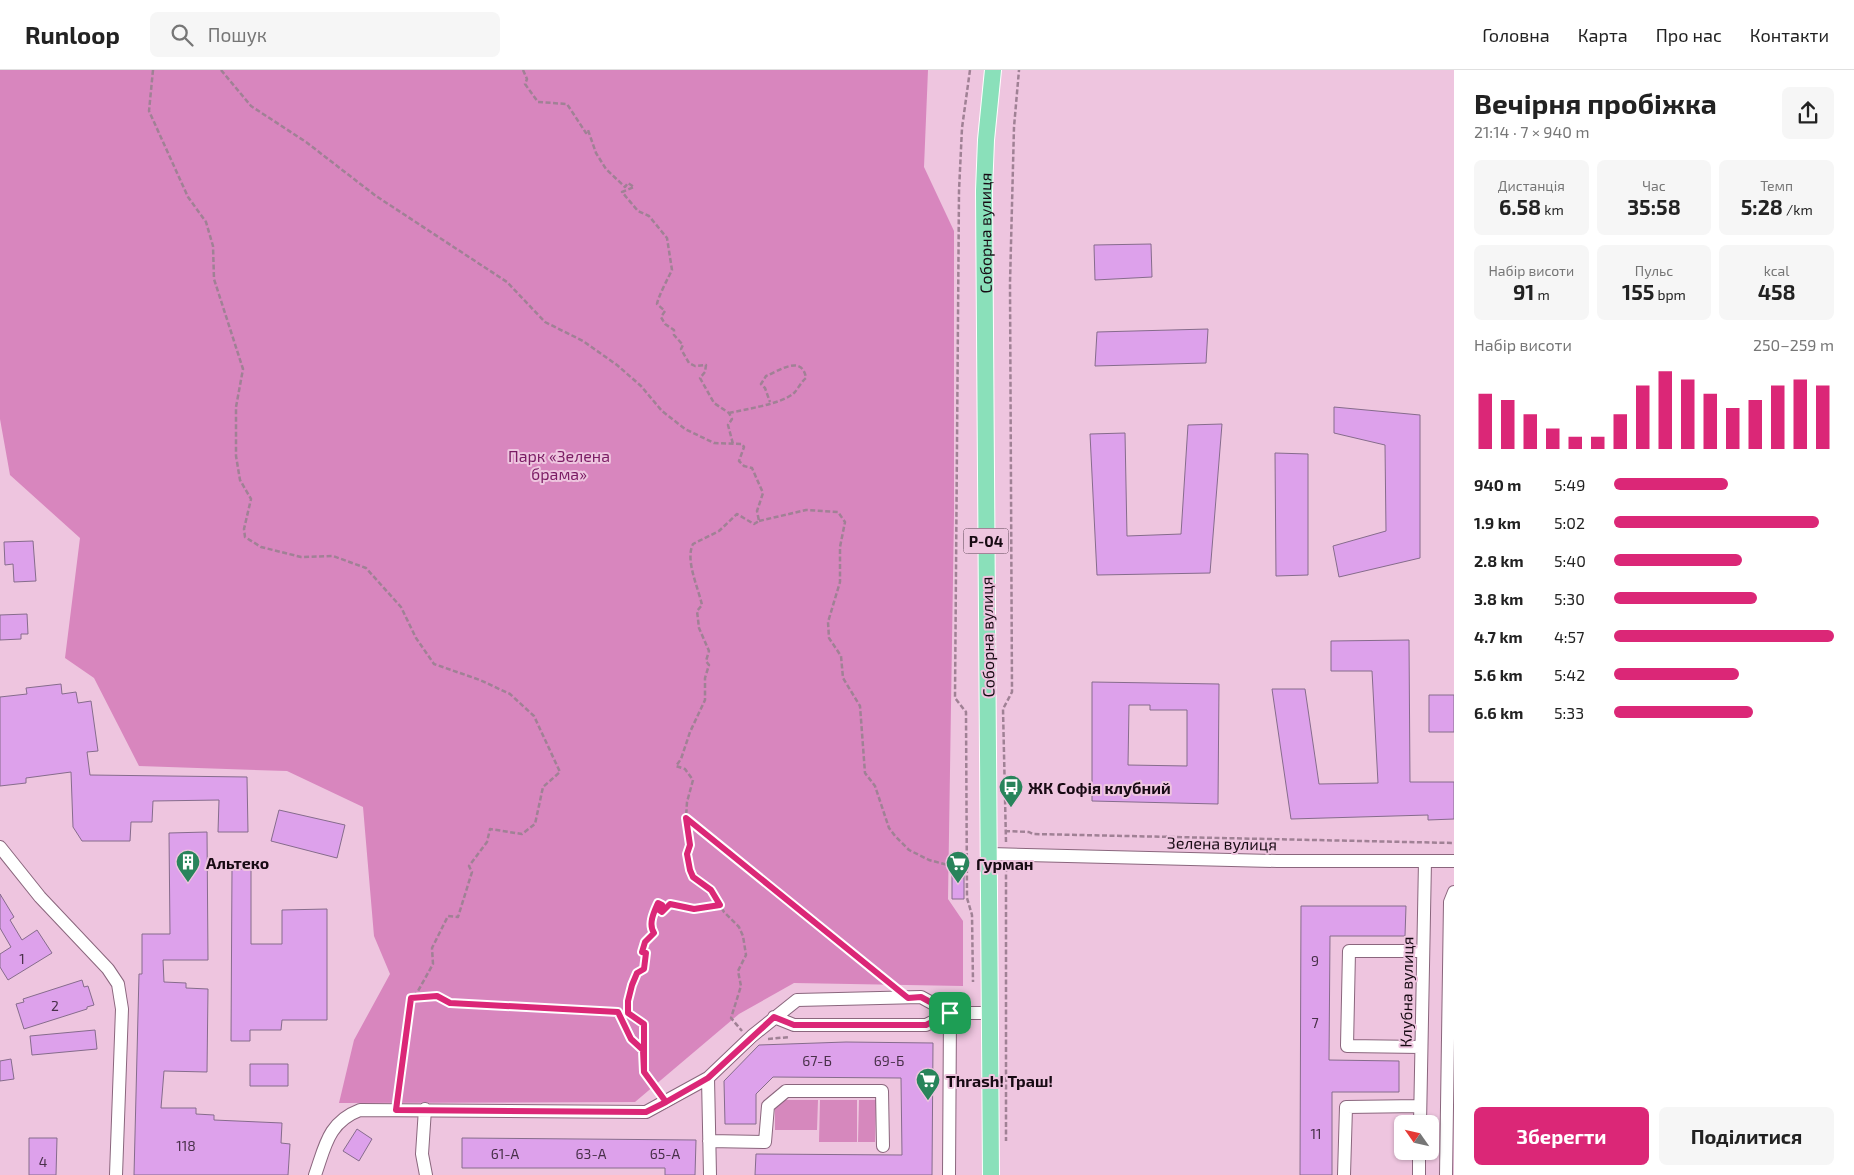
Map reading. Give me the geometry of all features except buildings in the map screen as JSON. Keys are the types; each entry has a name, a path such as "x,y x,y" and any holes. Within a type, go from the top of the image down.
{"main road":[{"name":"Соборна вулиця","path":"991,1175 984,191 986,140 994,70"}],"street":[{"path":"0,848 20,875 92,950 118,984 122,1009 116,1175"},
{"name":"Зелена вулиця","path":"990,854 1277,861 1454,861"},
{"name":"Клубна вулиця","path":"1420,1115 1425,861"},
{"path":"1446,1175 1450,1151 1450,902 1454,892"},
{"path":"1421,1047 1347,1046 1349,951 1423,951"},
{"path":"316,1175 330,1132 340,1122 360,1110 646,1112 708,1078 752,1036 797,1000 921,997 950,1013"},
{"path":"774,1017 794,1025 926,1025 950,1013 991,1012"},
{"path":"949,1175 950,1013"},
{"path":"708,1078 710,1175"},
{"path":"710,1141 765,1142 768,1106 786,1092 882,1091 883,1146"},
{"path":"1344,1175 1346,1107 1420,1106"},
{"path":"425,1109 422,1154 426,1175"},
{"path":"1419,1160 1419,1175"}],"path":[{"path":"153,70 149,111 188,197 206,222 213,246 214,279 243,369 236,407 236,456 240,480 251,499 244,529 245,537 261,547 301,557 333,556 366,568 401,607 416,638 434,664 480,680 510,694 534,716 560,772 542,787 535,824 522,834 490,829 487,842 469,866 472,872 458,917 448,916 432,948 433,964 418,992 411,998 396,1110"},
{"path":"221,70 251,106 306,142 376,196 507,282 545,322 583,341 617,365 641,386 662,411 685,429 714,443 742,444 744,448 739,461 744,466 752,468 763,492 757,511 759,521"},
{"path":"523,70 527,79 525,84 538,102 567,104 586,133 588,130 596,153 606,169 625,187 628,183 634,187 622,192 628,202 638,212 649,216 667,238 672,270 667,276 663,292 658,298 657,304 665,311 661,317 665,324 674,330 674,335 683,345 681,349 689,363 695,366 706,366 705,372 700,378 714,403 729,413 732,419 728,425 733,444"},
{"path":"970,70 962,128 959,191 955,698 966,712 967,898 972,915 973,982"},
{"path":"1006,842 1003,709 1012,692 1010,283 1014,127 1020,70"},
{"path":"729,413 770,402 778,403 794,393 806,378 803,369 798,365 790,364 774,374 766,376 760,384 765,388 770,402"},
{"path":"752,1036 739,1030 731,1018 741,986 738,971 746,955 743,936 711,890 693,877 690,870 687,854 690,845 686,802 693,780 685,769 676,766 681,759 690,732 705,700 705,678 709,665 706,661 709,651 699,628 697,611 702,605 695,585 696,579 688,553 693,544 719,531 737,514 754,524 759,521 806,510 838,512 845,522 840,547 840,582 828,622 829,638 841,656 843,678 860,706 866,772 875,786 888,828 909,850 929,860 967,870"},
{"path":"686,818 908,998"},
{"path":"1006,831 1029,832 1033,834 1454,843"},
{"path":"1006,873 1006,1146"},
{"path":"666,1102 644,1072 644,1024 628,1013 628,1001 635,978 644,969 646,953 642,952 645,942 654,933 652,919 658,903 662,905 659,910 662,912 670,904 694,909 720,905"},
{"path":"411,998 437,996 450,1003 618,1012 631,1039 643,1050"},
{"path":"765,1039 794,1037"}],"shaded area":[{"path":"780,1100 818,1100 817,1130 775,1130 775,1109"},
{"path":"820,1100 857,1100 857,1142 819,1142"},
{"path":"859,1100 876,1100 875,1142 858,1142"}],"green space":[{"name":"Парк «Зелена брама»","path":"0,70 928,70 924,167 954,231 954,514 948,899 963,921 963,986 794,983 739,1014 635,1102 339,1103 354,1040 390,974 374,936 363,807 287,771 139,766 94,678 65,658 80,538 10,475 0,419"}],"place":[{"name":"ЖК Софія клубний","path":"1011,808"},
{"name":"Альтеко","path":"188,883"},
{"name":"Гурман","path":"958,884"},
{"name":"Thrash! Траш!","path":"928,1101"}],"route":[{"path":"950,1013 921,997 908,998 686,818 690,845 687,854 690,870 693,877 711,890 720,905 694,909 670,904 665,906 662,912 659,910 662,905 658,903 652,919 654,933 650,940 645,942 642,952 646,953 644,969 637,973 628,1001 628,1013 638,1022 644,1024 644,1072 666,1102 646,1112 396,1110 411,998 437,996 450,1003 618,1012 631,1039 643,1050 644,1072 666,1102 708,1078 774,1017 794,1025 926,1025 950,1013"}]}
